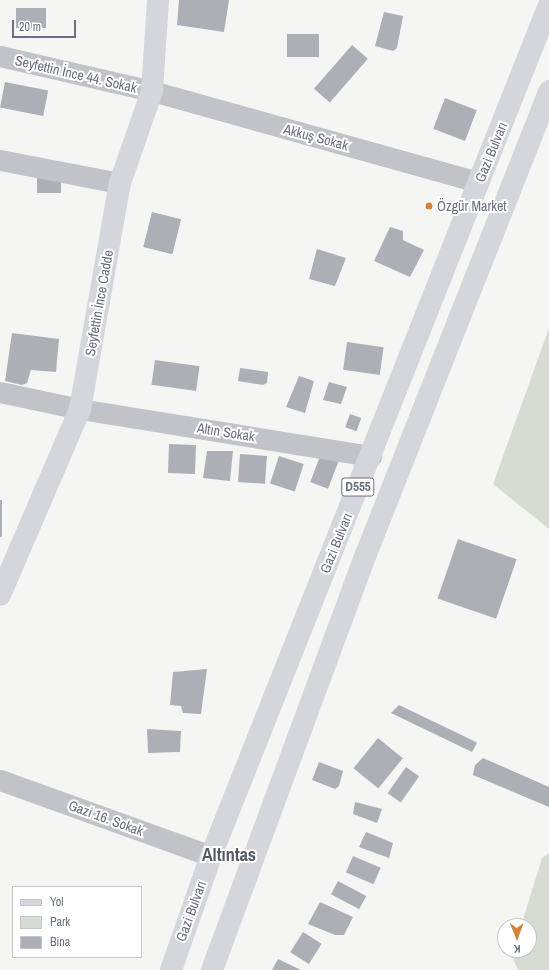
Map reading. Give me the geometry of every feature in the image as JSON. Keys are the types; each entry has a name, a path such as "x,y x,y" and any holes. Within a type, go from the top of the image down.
{"main road":[{"name":"Seyfettin İnce Cadde","path":"0,595 80,409 120,183 152,91 158,0"},
{"name":"Gazi Bulvarı","path":"171,970 211,856 549,5"},
{"name":"D555","path":"212,970 366,554 549,92"}],"street":[{"name":"Seyfettin İnce 44. Sokak","path":"0,56 152,91"},
{"name":"Akkuş Sokak","path":"152,91 479,182"},
{"path":"0,160 120,183"},
{"name":"Altın Sokak","path":"0,392 80,409 371,456"},
{"name":"Gazi 16. Sokak","path":"0,780 211,856"}],"green space":[{"path":"549,328 549,529 493,484"},
{"path":"549,853 549,970 518,970 513,958 537,958 537,918 523,918 542,858"}],"building":[{"path":"179,0 229,0 224,32 177,25"},
{"path":"16,8 46,8 46,28 16,28"},
{"path":"384,12 403,16 397,48 393,51 375,46"},
{"path":"287,34 319,34 319,57 287,57"},
{"path":"352,45 368,59 330,103 314,89"},
{"path":"5,82 48,90 43,116 0,108"},
{"path":"445,98 477,110 465,141 433,129"},
{"path":"37,175 61,175 61,193 37,193"},
{"path":"152,212 181,219 172,254 143,247"},
{"path":"390,227 403,231 403,240 424,250 410,277 374,261"},
{"path":"317,249 346,258 335,286 309,279"},
{"path":"12,333 59,339 56,372 31,370 27,383 22,385 5,381"},
{"path":"347,342 384,347 380,375 343,370"},
{"path":"155,360 200,366 196,391 152,385"},
{"path":"240,368 268,372 267,383 263,385 238,381"},
{"path":"299,376 314,381 305,413 286,407"},
{"path":"329,382 347,387 341,404 323,400"},
{"path":"350,414 361,418 356,431 345,427"},
{"path":"169,444 196,445 195,474 168,473"},
{"path":"207,451 233,451 230,481 203,478"},
{"path":"240,454 267,456 265,484 238,482"},
{"path":"321,454 339,461 328,489 310,482"},
{"path":"279,456 304,464 295,492 270,484"},
{"path":"0,500 2,500 2,537 0,537"},
{"path":"458,539 517,559 496,619 437,599"},
{"path":"207,669 201,714 183,713 181,706 170,705 173,672"},
{"path":"399,705 474,741 477,743 472,752 391,713"},
{"path":"147,729 181,731 180,752 148,753"},
{"path":"378,738 403,758 378,788 353,768"},
{"path":"483,758 549,787 549,807 473,775 475,765"},
{"path":"319,762 343,771 339,786 335,789 312,780"},
{"path":"406,767 419,776 401,802 388,793"},
{"path":"355,802 382,809 377,823 353,814"},
{"path":"366,832 393,843 389,858 359,847"},
{"path":"353,856 381,868 374,884 346,873"},
{"path":"338,881 366,896 359,909 331,894"},
{"path":"320,902 353,917 344,935 335,935 308,924"},
{"path":"303,932 322,944 309,964 290,952"},
{"path":"278,959 301,970 272,970"}],"place":[{"name":"Özgür Market","path":"429,206"}],"district":[{"name":"Altıntas","path":"229,855"}]}
